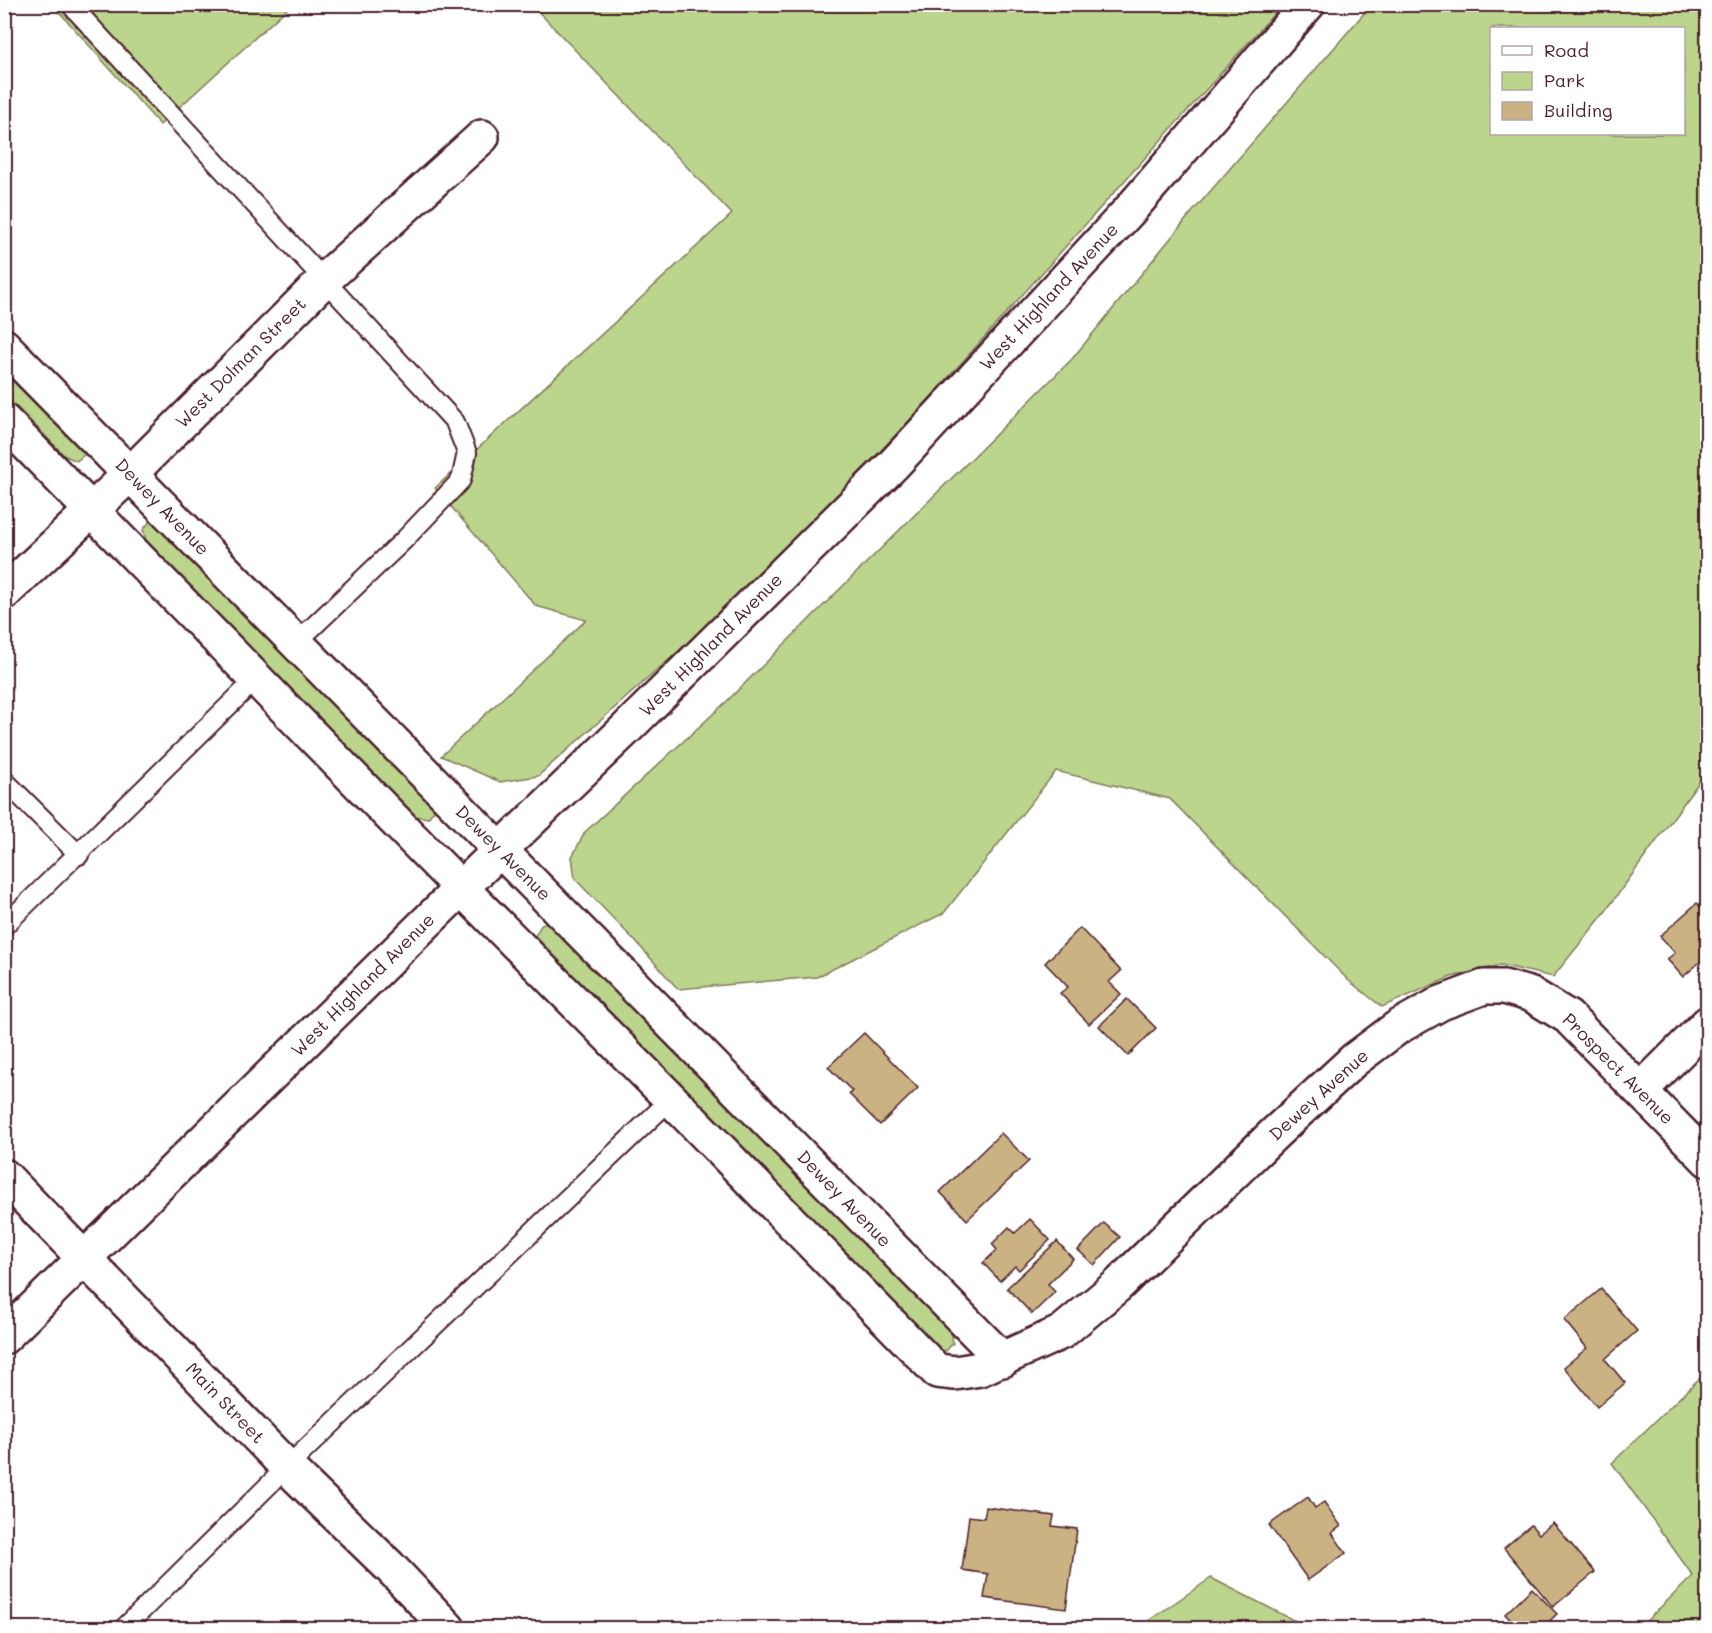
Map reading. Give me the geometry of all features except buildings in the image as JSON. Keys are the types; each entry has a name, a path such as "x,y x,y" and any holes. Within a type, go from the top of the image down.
{"street":[{"name":"West Highland Avenue","path":"4,1337 893,465 1129,211 1308,4"},
{"name":"West Dolman Street","path":"4,593 130,474 324,280 482,137"},
{"name":"Dewey Avenue","path":"4,346 1003,1360"},
{"name":"Dewey Avenue","path":"4,421 937,1371 955,1373 980,1369 1062,1332 1117,1287 1275,1133 1354,1060 1398,1027 1432,1008 1484,987"},
{"name":"Prospect Avenue","path":"1484,987 1504,987 1532,994 1568,1017 1707,1160"},
{"path":"1641,1090 1707,1023"},
{"name":"Main Street","path":"4,1176 287,1467 389,1566 448,1629"}],"lane":[{"path":"70,4 455,422 467,453 461,480 405,538 296,643"},
{"path":"4,926 257,678"},
{"path":"4,780 78,855"},
{"path":"124,1629 287,1467 671,1099"}],"green space":[{"path":"1372,4 1707,5 1707,771 1603,915 1553,977 1501,965 1451,977 1382,1007 1348,980 1170,799 1056,771 944,913 817,977 678,989 575,879 572,857 585,832 726,702 1072,359 1188,217"},
{"path":"49,5 291,5 160,125 62,15"},
{"path":"532,5 1282,5 913,417 745,592 538,776 500,782 441,756 586,620 536,606 435,488 732,214"},
{"path":"4,363 81,442 85,454 77,461 65,456 5,395"},
{"path":"151,520 164,524 433,799 435,809 428,818 414,816 146,540 143,530"},
{"path":"551,918 951,1330 953,1343 946,1351 935,1348 535,936 541,925"},
{"path":"1707,1371 1707,1628 1639,1628 1693,1576 1612,1463"},
{"path":"1211,1578 1309,1628 1138,1628"}]}
